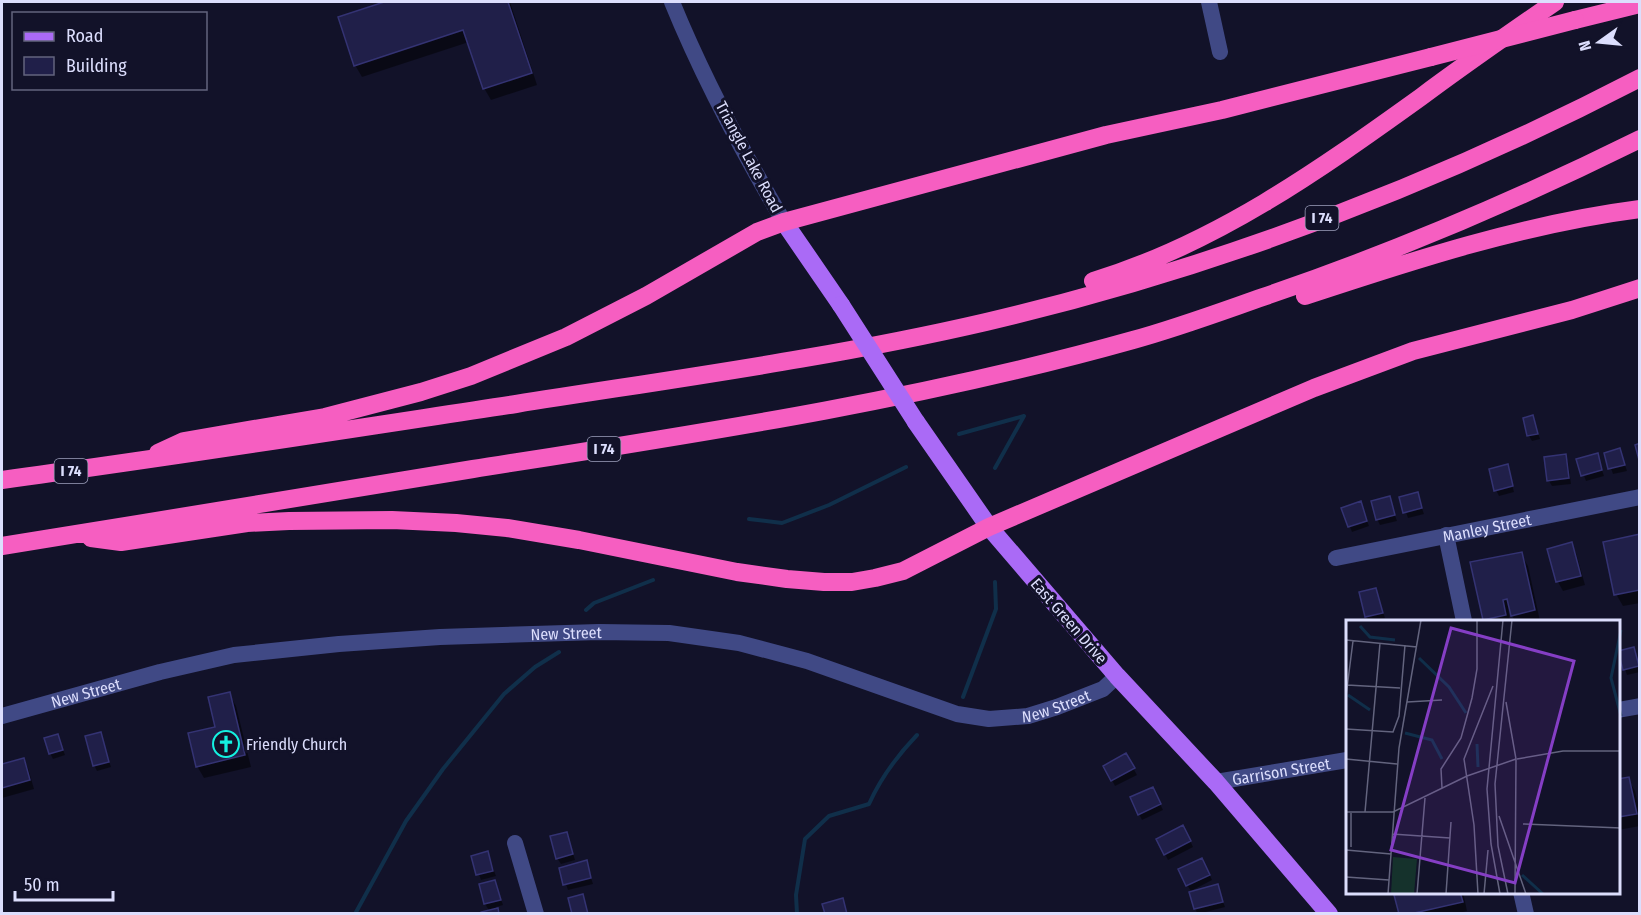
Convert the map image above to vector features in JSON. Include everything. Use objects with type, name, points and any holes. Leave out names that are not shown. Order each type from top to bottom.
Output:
[{"type":"highway","points":[[990,321],[1038,298],[1122,272],[1175,251],[1243,217],[1321,167],[1555,2]]},
{"type":"highway","points":[[140,461],[184,441],[325,417],[421,392],[471,376],[566,337],[646,296],[757,232],[784,222],[1106,135],[1222,110],[1640,4]]},
{"type":"highway","name":"I 74","points":[[2,480],[140,461],[764,365],[893,342],[990,321],[1184,266],[1342,211],[1499,146],[1640,78]]},
{"type":"highway","name":"I 74","points":[[2,546],[722,430],[849,407],[989,377],[1138,339],[1319,278],[1413,241],[1555,180],[1640,139]]},
{"type":"highway","points":[[1138,339],[1180,336],[1465,245],[1551,225],[1640,210]]},
{"type":"highway","points":[[65,536],[121,542],[247,523],[392,520],[456,522],[579,540],[757,575],[843,582],[875,578],[903,571],[989,527],[1325,384],[1413,351],[1572,310],[1640,288]]},
{"type":"main road","name":"Triangle Lake Road","points":[[784,222],[841,304]]},
{"type":"main road","name":"East Green Drive","points":[[841,304],[916,422],[989,527],[1117,676],[1216,783],[1329,914]]},
{"type":"street","name":"Triangle Lake Road","points":[[672,2],[745,156],[784,222]]},
{"type":"street","points":[[1209,2],[1220,52]]},
{"type":"street","name":"Manley Street","points":[[1336,558],[1640,498]]},
{"type":"street","points":[[1446,535],[1464,620]]},
{"type":"street","name":"New Street","points":[[2,716],[159,672],[234,655],[339,644],[440,637],[599,632],[669,633],[739,643],[807,662],[957,714],[989,720],[1028,716],[1057,707],[1103,689],[1117,676]]},
{"type":"street","points":[[1620,710],[1640,706]]},
{"type":"street","name":"Garrison Street","points":[[1216,783],[1346,760]]},
{"type":"street","points":[[515,843],[537,914]]},
{"type":"street","points":[[1521,894],[1526,914]]},
{"type":"building","points":[[384,2],[508,2],[532,73],[483,89],[463,30],[354,66],[338,17]]},
{"type":"building","points":[[1533,415],[1538,434],[1527,436],[1523,418]]},
{"type":"building","points":[[1640,443],[1640,460],[1639,460],[1635,445]]},
{"type":"building","points":[[1620,448],[1625,465],[1608,469],[1604,453]]},
{"type":"building","points":[[1598,453],[1602,470],[1581,476],[1576,459]]},
{"type":"building","points":[[1566,454],[1569,478],[1547,481],[1544,457]]},
{"type":"building","points":[[1508,464],[1513,486],[1494,491],[1489,469]]},
{"type":"building","points":[[1418,492],[1422,508],[1403,513],[1399,497]]},
{"type":"building","points":[[1390,496],[1395,515],[1376,520],[1371,501]]},
{"type":"building","points":[[1361,501],[1367,521],[1348,527],[1341,508]]},
{"type":"building","points":[[1640,534],[1640,590],[1614,595],[1603,542]]},
{"type":"building","points":[[1572,542],[1581,576],[1556,582],[1547,549]]},
{"type":"building","points":[[1522,552],[1535,610],[1511,616],[1507,599],[1503,600],[1506,615],[1483,620],[1470,562]]},
{"type":"building","points":[[1376,588],[1383,613],[1365,617],[1359,592]]},
{"type":"building","points":[[1634,647],[1639,666],[1623,670],[1620,650]]},
{"type":"building","points":[[230,692],[245,755],[196,767],[188,733],[215,727],[208,697]]},
{"type":"building","points":[[101,732],[109,762],[93,766],[85,736]]},
{"type":"building","points":[[58,734],[63,750],[49,754],[44,738]]},
{"type":"building","points":[[1126,753],[1135,768],[1111,781],[1103,766]]},
{"type":"building","points":[[24,758],[30,780],[2,788],[2,764]]},
{"type":"building","points":[[1629,777],[1637,814],[1620,817],[1620,779]]},
{"type":"building","points":[[1153,787],[1161,804],[1138,815],[1130,797]]},
{"type":"building","points":[[1183,825],[1191,841],[1164,855],[1156,839]]},
{"type":"building","points":[[567,832],[573,854],[556,859],[550,836]]},
{"type":"building","points":[[488,851],[493,871],[476,875],[471,856]]},
{"type":"building","points":[[1202,858],[1210,875],[1186,886],[1178,869]]},
{"type":"building","points":[[587,860],[591,878],[563,885],[559,868]]},
{"type":"building","points":[[495,880],[501,900],[484,904],[479,884]]},
{"type":"building","points":[[1218,884],[1223,902],[1194,909],[1189,892]]},
{"type":"building","points":[[583,894],[588,914],[572,914],[568,898]]},
{"type":"building","points":[[1461,894],[1463,902],[1410,914],[1399,914],[1394,895]]},
{"type":"building","points":[[843,898],[847,914],[825,914],[822,904]]},
{"type":"building","points":[[498,908],[499,914],[481,914],[481,912]]},
{"type":"waterway","points":[[959,434],[1024,416]]},
{"type":"waterway","points":[[995,468],[1024,416]]},
{"type":"waterway","points":[[749,519],[782,523],[829,505],[906,467]]},
{"type":"waterway","points":[[586,610],[594,603],[653,580]]},
{"type":"waterway","points":[[963,697],[996,609],[995,582]]},
{"type":"waterway","points":[[355,914],[406,821],[443,769],[504,694],[535,667],[559,652]]},
{"type":"waterway","points":[[797,914],[796,895],[805,839],[829,816],[869,804],[890,768],[917,735]]},
{"type":"place","name":"Friendly Church","points":[[226,744]]}]
